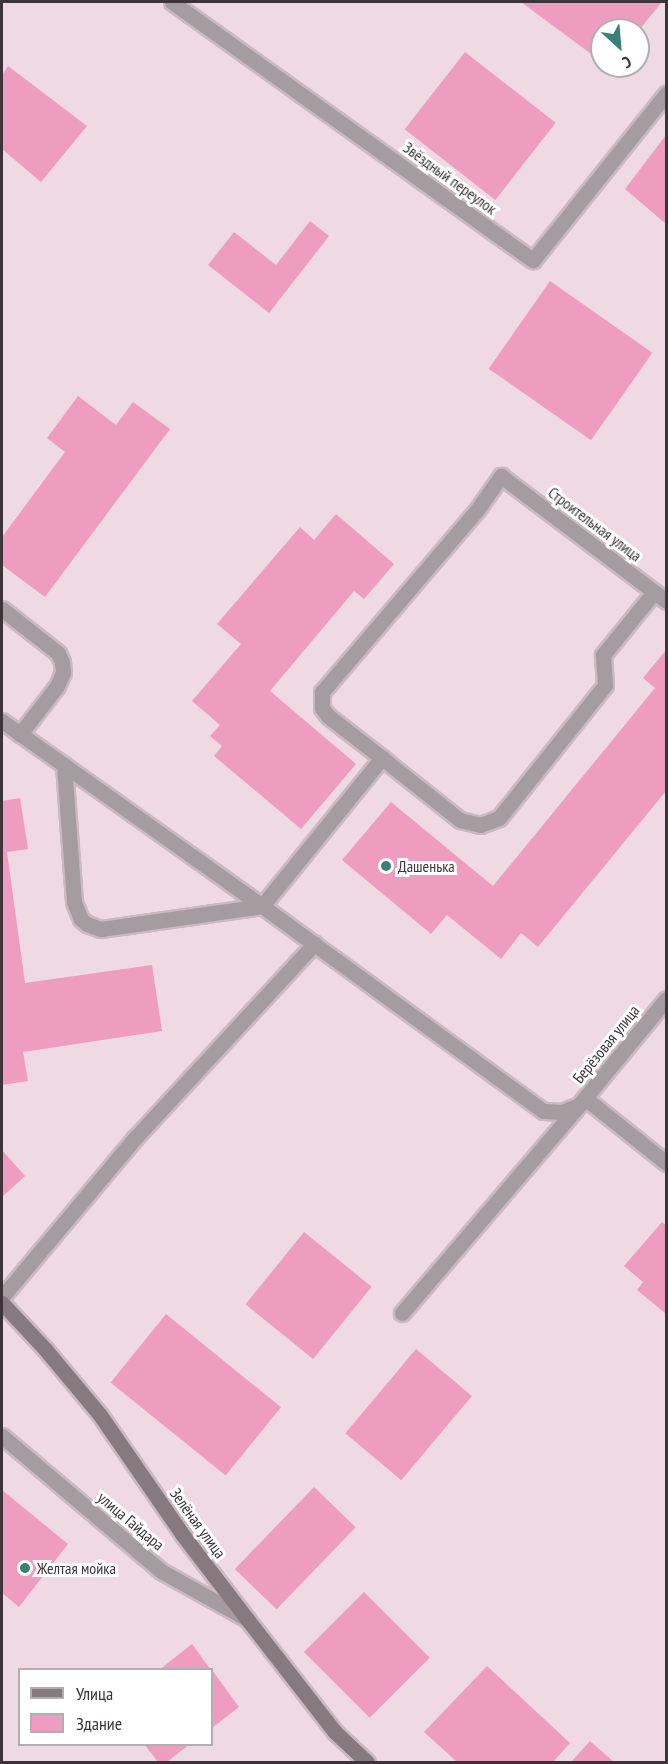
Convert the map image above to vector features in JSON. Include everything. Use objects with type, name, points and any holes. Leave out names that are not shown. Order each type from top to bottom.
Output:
[{"type":"main road","name":"Зелёная улица","points":[[2,1303],[45,1349],[100,1415],[182,1534],[335,1732],[361,1761]]},
{"type":"street","name":"Звёздный переулок","points":[[172,2],[533,260],[666,94]]},
{"type":"street","name":"Строительная улица","points":[[382,758],[327,716],[322,708],[322,692],[477,510],[501,476],[660,597]]},
{"type":"street","points":[[64,765],[74,902],[81,919],[87,924],[101,929],[262,906],[382,758],[460,820],[480,825],[490,824],[498,818],[603,688],[606,680],[603,655],[660,597]]},
{"type":"street","points":[[2,609],[58,653],[62,662],[63,672],[57,686],[20,734]]},
{"type":"street","points":[[2,721],[262,906],[561,1125]]},
{"type":"street","points":[[2,1297],[136,1137],[314,944]]},
{"type":"street","name":"Берёзовая улица","points":[[537,1108],[548,1112],[562,1112],[579,1105],[666,999]]},
{"type":"street","points":[[402,1313],[585,1098],[666,1163]]},
{"type":"street","name":"улица Гайдара","points":[[2,1436],[161,1571],[247,1619]]},
{"type":"building","points":[[521,2],[662,2],[649,18],[590,18],[590,53]]},
{"type":"building","points":[[465,52],[556,123],[495,200],[405,129]]},
{"type":"building","points":[[8,66],[87,126],[41,182],[2,149],[2,75]]},
{"type":"building","points":[[666,135],[666,224],[625,189]]},
{"type":"building","points":[[310,221],[329,236],[269,313],[208,265],[234,232],[276,265]]},
{"type":"building","points":[[550,281],[652,353],[591,440],[489,369]]},
{"type":"building","points":[[78,396],[116,425],[133,402],[170,429],[45,597],[2,565],[2,537],[65,452],[47,438]]},
{"type":"building","points":[[336,514],[394,564],[364,599],[354,591],[270,691],[356,764],[301,829],[214,756],[222,746],[210,736],[220,725],[192,701],[241,644],[217,624],[300,527],[314,540]]},
{"type":"building","points":[[666,650],[666,791],[538,947],[521,933],[501,959],[447,915],[431,934],[342,860],[391,802],[493,886],[655,688],[643,678]]},
{"type":"building","points":[[20,798],[28,849],[7,852],[25,983],[152,965],[162,1031],[23,1052],[28,1081],[2,1085],[2,801]]},
{"type":"building","points":[[2,1150],[25,1176],[2,1197]]},
{"type":"building","points":[[662,1222],[666,1225],[666,1314],[637,1290],[643,1282],[624,1266]]},
{"type":"building","points":[[304,1232],[372,1287],[313,1359],[245,1304]]},
{"type":"building","points":[[166,1314],[281,1407],[226,1476],[111,1382]]},
{"type":"building","points":[[416,1349],[472,1396],[401,1480],[345,1433]]},
{"type":"building","points":[[314,1487],[356,1527],[277,1609],[235,1569]]},
{"type":"building","name":"Желтая мойка","points":[[2,1490],[68,1544],[19,1607],[2,1593]]},
{"type":"building","points":[[364,1592],[430,1658],[370,1718],[304,1652]]},
{"type":"building","points":[[192,1644],[210,1668],[162,1668]]},
{"type":"building","points":[[487,1666],[570,1743],[553,1762],[457,1762],[424,1732]]},
{"type":"building","points":[[213,1671],[239,1707],[213,1727]]},
{"type":"building","points":[[590,1741],[614,1762],[571,1762]]},
{"type":"building","points":[[146,1746],[187,1746],[167,1762],[158,1762]]},
{"type":"place","name":"Дашенька","points":[[386,866]]},
{"type":"place","name":"Желтая мойка","points":[[25,1568]]}]
